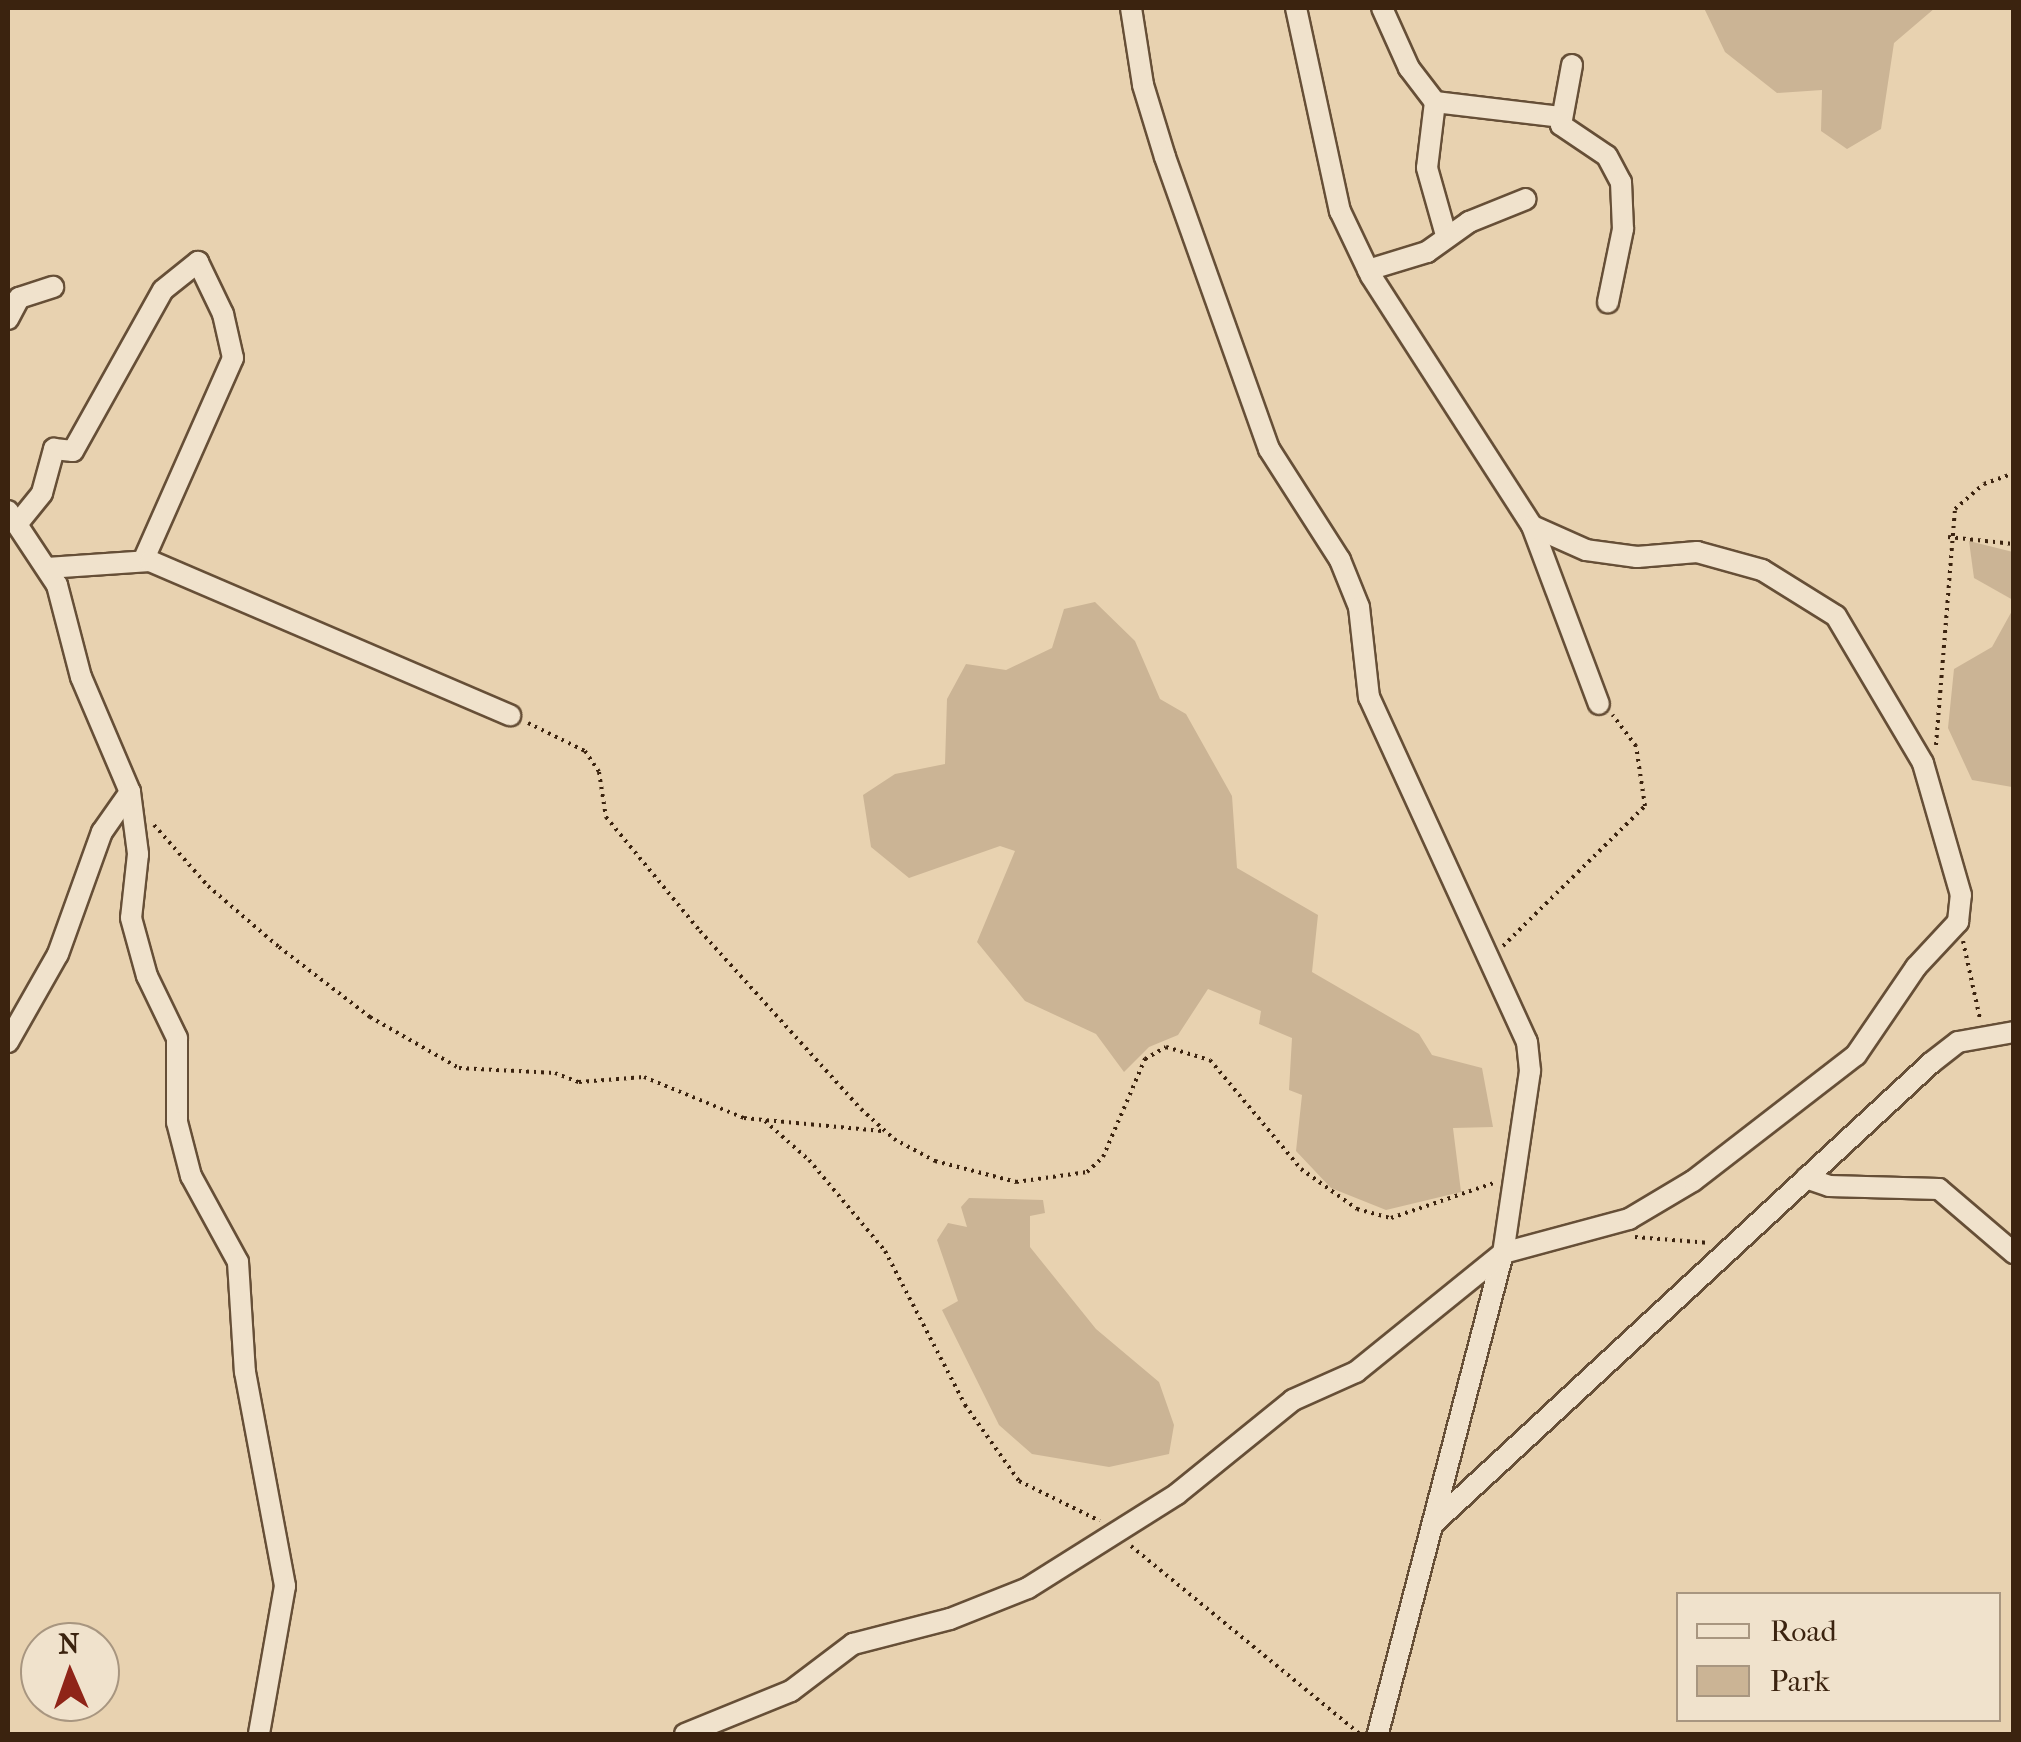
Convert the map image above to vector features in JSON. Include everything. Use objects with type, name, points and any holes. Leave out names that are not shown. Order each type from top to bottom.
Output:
[{"type":"street","points":[[1131,8],[1142,85],[1269,449],[1340,560],[1358,608],[1369,698],[1527,1042],[1530,1071],[1502,1253],[1378,1734]]},
{"type":"street","points":[[1296,8],[1326,164],[1368,270],[1532,526],[1599,704]]},
{"type":"street","points":[[1382,8],[1409,68],[1435,102],[1427,168],[1446,236]]},
{"type":"street","points":[[1560,118],[1572,65]]},
{"type":"street","points":[[1435,102],[1560,118],[1578,139],[1607,156],[1621,182],[1623,229],[1608,302]]},
{"type":"street","points":[[1368,270],[1427,252],[1446,236],[1526,199]]},
{"type":"street","points":[[142,561],[234,358],[222,314],[198,262],[162,290],[73,451],[54,450],[42,492],[13,517],[47,568],[81,677],[130,796],[138,854],[132,918],[147,976],[177,1038],[177,1122],[191,1176],[238,1262],[258,1450],[267,1508],[283,1552],[285,1586],[260,1734]]},
{"type":"street","points":[[8,318],[19,298],[53,286]]},
{"type":"street","points":[[684,1734],[790,1691],[853,1644],[950,1619],[1028,1588],[1116,1534],[1294,1400],[1356,1372],[1405,1337],[1502,1253],[1608,1224],[1693,1182],[1856,1055],[1916,967],[1958,922],[1961,895],[1923,763],[1836,616],[1762,570],[1698,552],[1637,557],[1586,550],[1532,526]]},
{"type":"street","points":[[47,568],[142,561],[510,715]]},
{"type":"street","points":[[8,1042],[58,954],[102,832],[130,796]]},
{"type":"street","points":[[1434,1524],[1958,1042],[2014,1032]]},
{"type":"street","points":[[1806,1178],[1829,1186],[1939,1189],[2014,1253]]},
{"type":"path","points":[[1936,750],[1948,537],[1954,509],[1984,484],[2014,473]]},
{"type":"path","points":[[1948,537],[2014,544]]},
{"type":"path","points":[[1490,961],[1540,904],[1645,806],[1636,746],[1623,723],[1599,704]]},
{"type":"path","points":[[510,715],[585,752],[599,772],[606,817],[700,931],[884,1131],[935,1161],[1016,1182],[1060,1180],[1087,1172],[1103,1157],[1146,1059],[1166,1046],[1210,1060],[1301,1169],[1357,1209],[1391,1218],[1430,1210],[1514,1172]]},
{"type":"path","points":[[130,796],[208,886],[279,947],[370,1017],[459,1068],[555,1073],[579,1082],[644,1078],[765,1121],[884,1131]]},
{"type":"path","points":[[1958,922],[1980,1007],[1980,1022],[1958,1042]]},
{"type":"path","points":[[765,1121],[809,1160],[885,1251],[965,1405],[1019,1481],[1116,1534],[1360,1734]]},
{"type":"path","points":[[1608,1224],[1638,1238],[1694,1245],[1740,1240]]},
{"type":"green space","points":[[1704,8],[1935,8],[1894,43],[1881,129],[1847,149],[1821,131],[1822,90],[1777,93],[1725,52]]},
{"type":"green space","points":[[1969,541],[2013,552],[2013,600],[1974,578]]},
{"type":"green space","points":[[1095,602],[1135,641],[1160,699],[1186,714],[1232,796],[1237,868],[1318,915],[1312,972],[1419,1034],[1432,1055],[1482,1068],[1493,1127],[1453,1128],[1461,1192],[1386,1210],[1331,1188],[1296,1151],[1302,1095],[1289,1090],[1292,1038],[1259,1024],[1261,1011],[1208,989],[1178,1035],[1149,1047],[1124,1072],[1096,1034],[1025,1001],[977,942],[1015,851],[1000,846],[909,878],[871,847],[863,795],[895,774],[945,764],[947,699],[966,664],[1006,670],[1052,648],[1064,609]]},
{"type":"green space","points":[[2013,609],[2012,787],[1972,780],[1948,728],[1954,669],[1992,647]]},
{"type":"green space","points":[[969,1198],[1043,1200],[1045,1213],[1030,1216],[1030,1247],[1096,1329],[1159,1382],[1174,1425],[1169,1454],[1109,1467],[1032,1454],[999,1425],[942,1310],[958,1301],[937,1240],[948,1223],[967,1227],[961,1207]]}]
